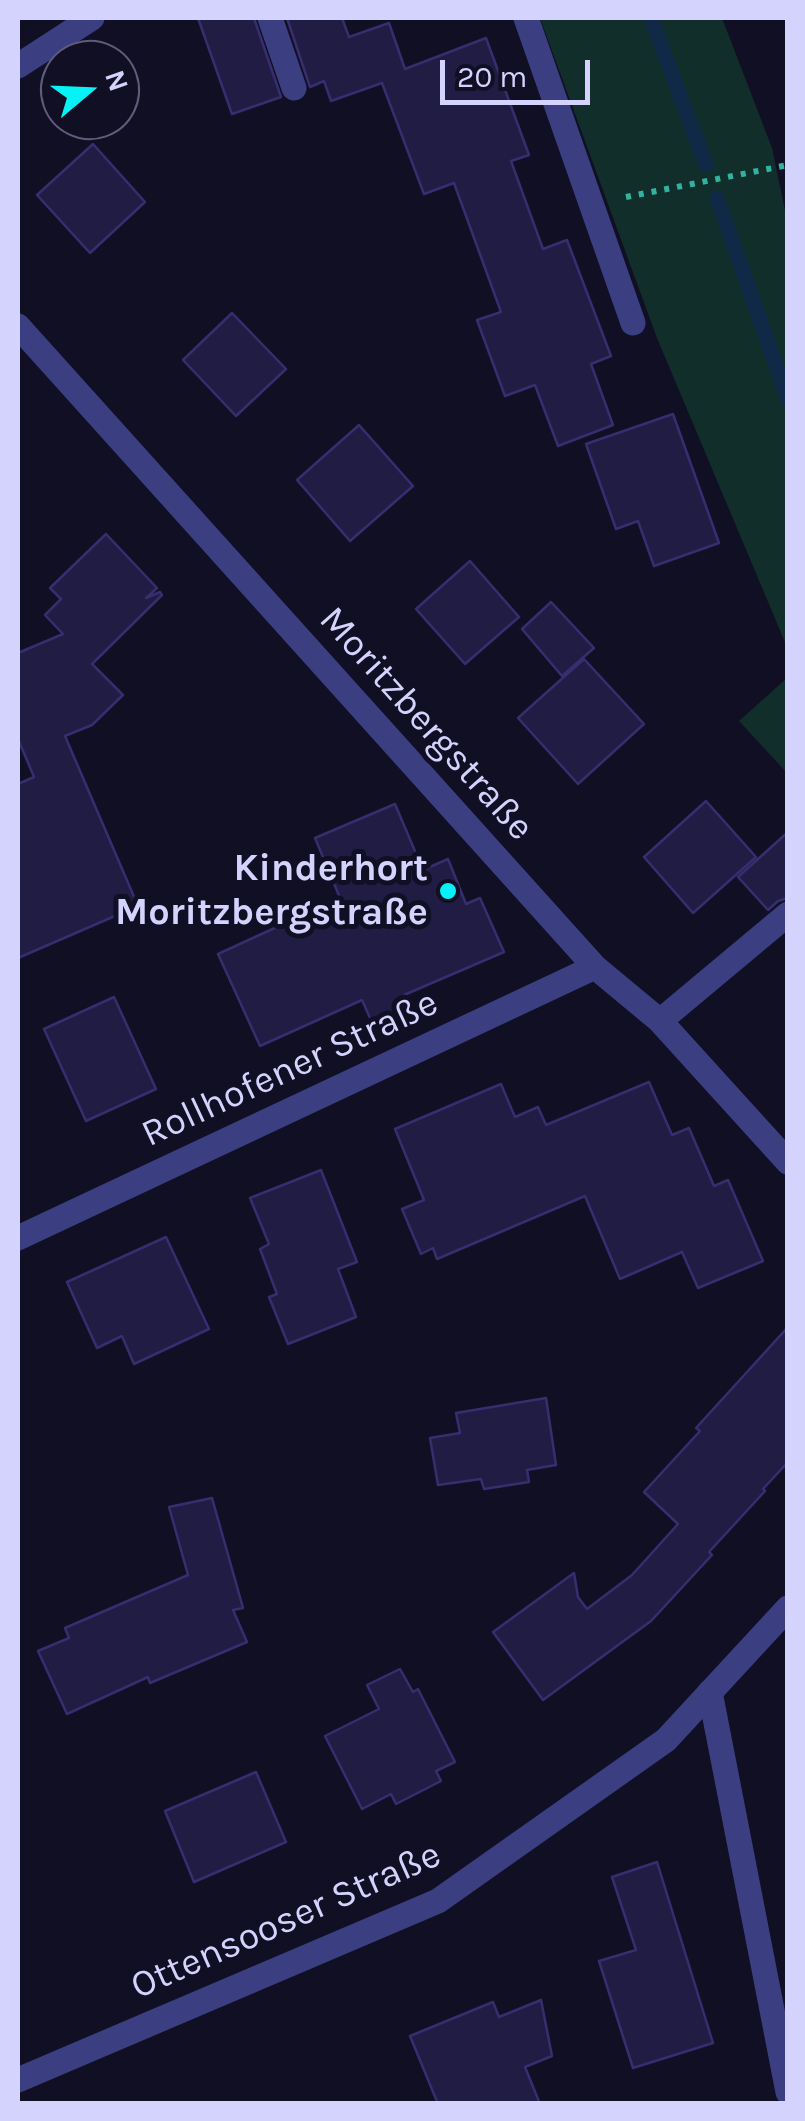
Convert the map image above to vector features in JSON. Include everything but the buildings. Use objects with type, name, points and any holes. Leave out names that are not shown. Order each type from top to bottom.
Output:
[{"type":"street","points":[[18,66],[92,18]]},
{"type":"street","points":[[270,18],[294,88]]},
{"type":"street","points":[[526,18],[633,322]]},
{"type":"street","name":"Moritzbergstraße","points":[[18,326],[595,967],[660,1021],[788,1162]]},
{"type":"street","points":[[660,1021],[788,914]]},
{"type":"street","name":"Rollhofener Straße","points":[[18,1238],[595,967]]},
{"type":"street","name":"Ottensooser Straße","points":[[18,2080],[438,1901],[666,1740],[788,1608]]},
{"type":"street","points":[[710,1692],[788,2092]]},
{"type":"path","points":[[590,203],[788,165]]},
{"type":"green space","points":[[540,18],[722,18],[772,148],[787,220],[787,647],[657,338]]},
{"type":"green space","points":[[787,678],[787,773],[739,721]]},
{"type":"waterway","points":[[651,18],[706,165]]},
{"type":"waterway","points":[[717,198],[788,400]]},
{"type":"place","name":"Kinderhort Moritzbergstraße","points":[[448,891]]}]
